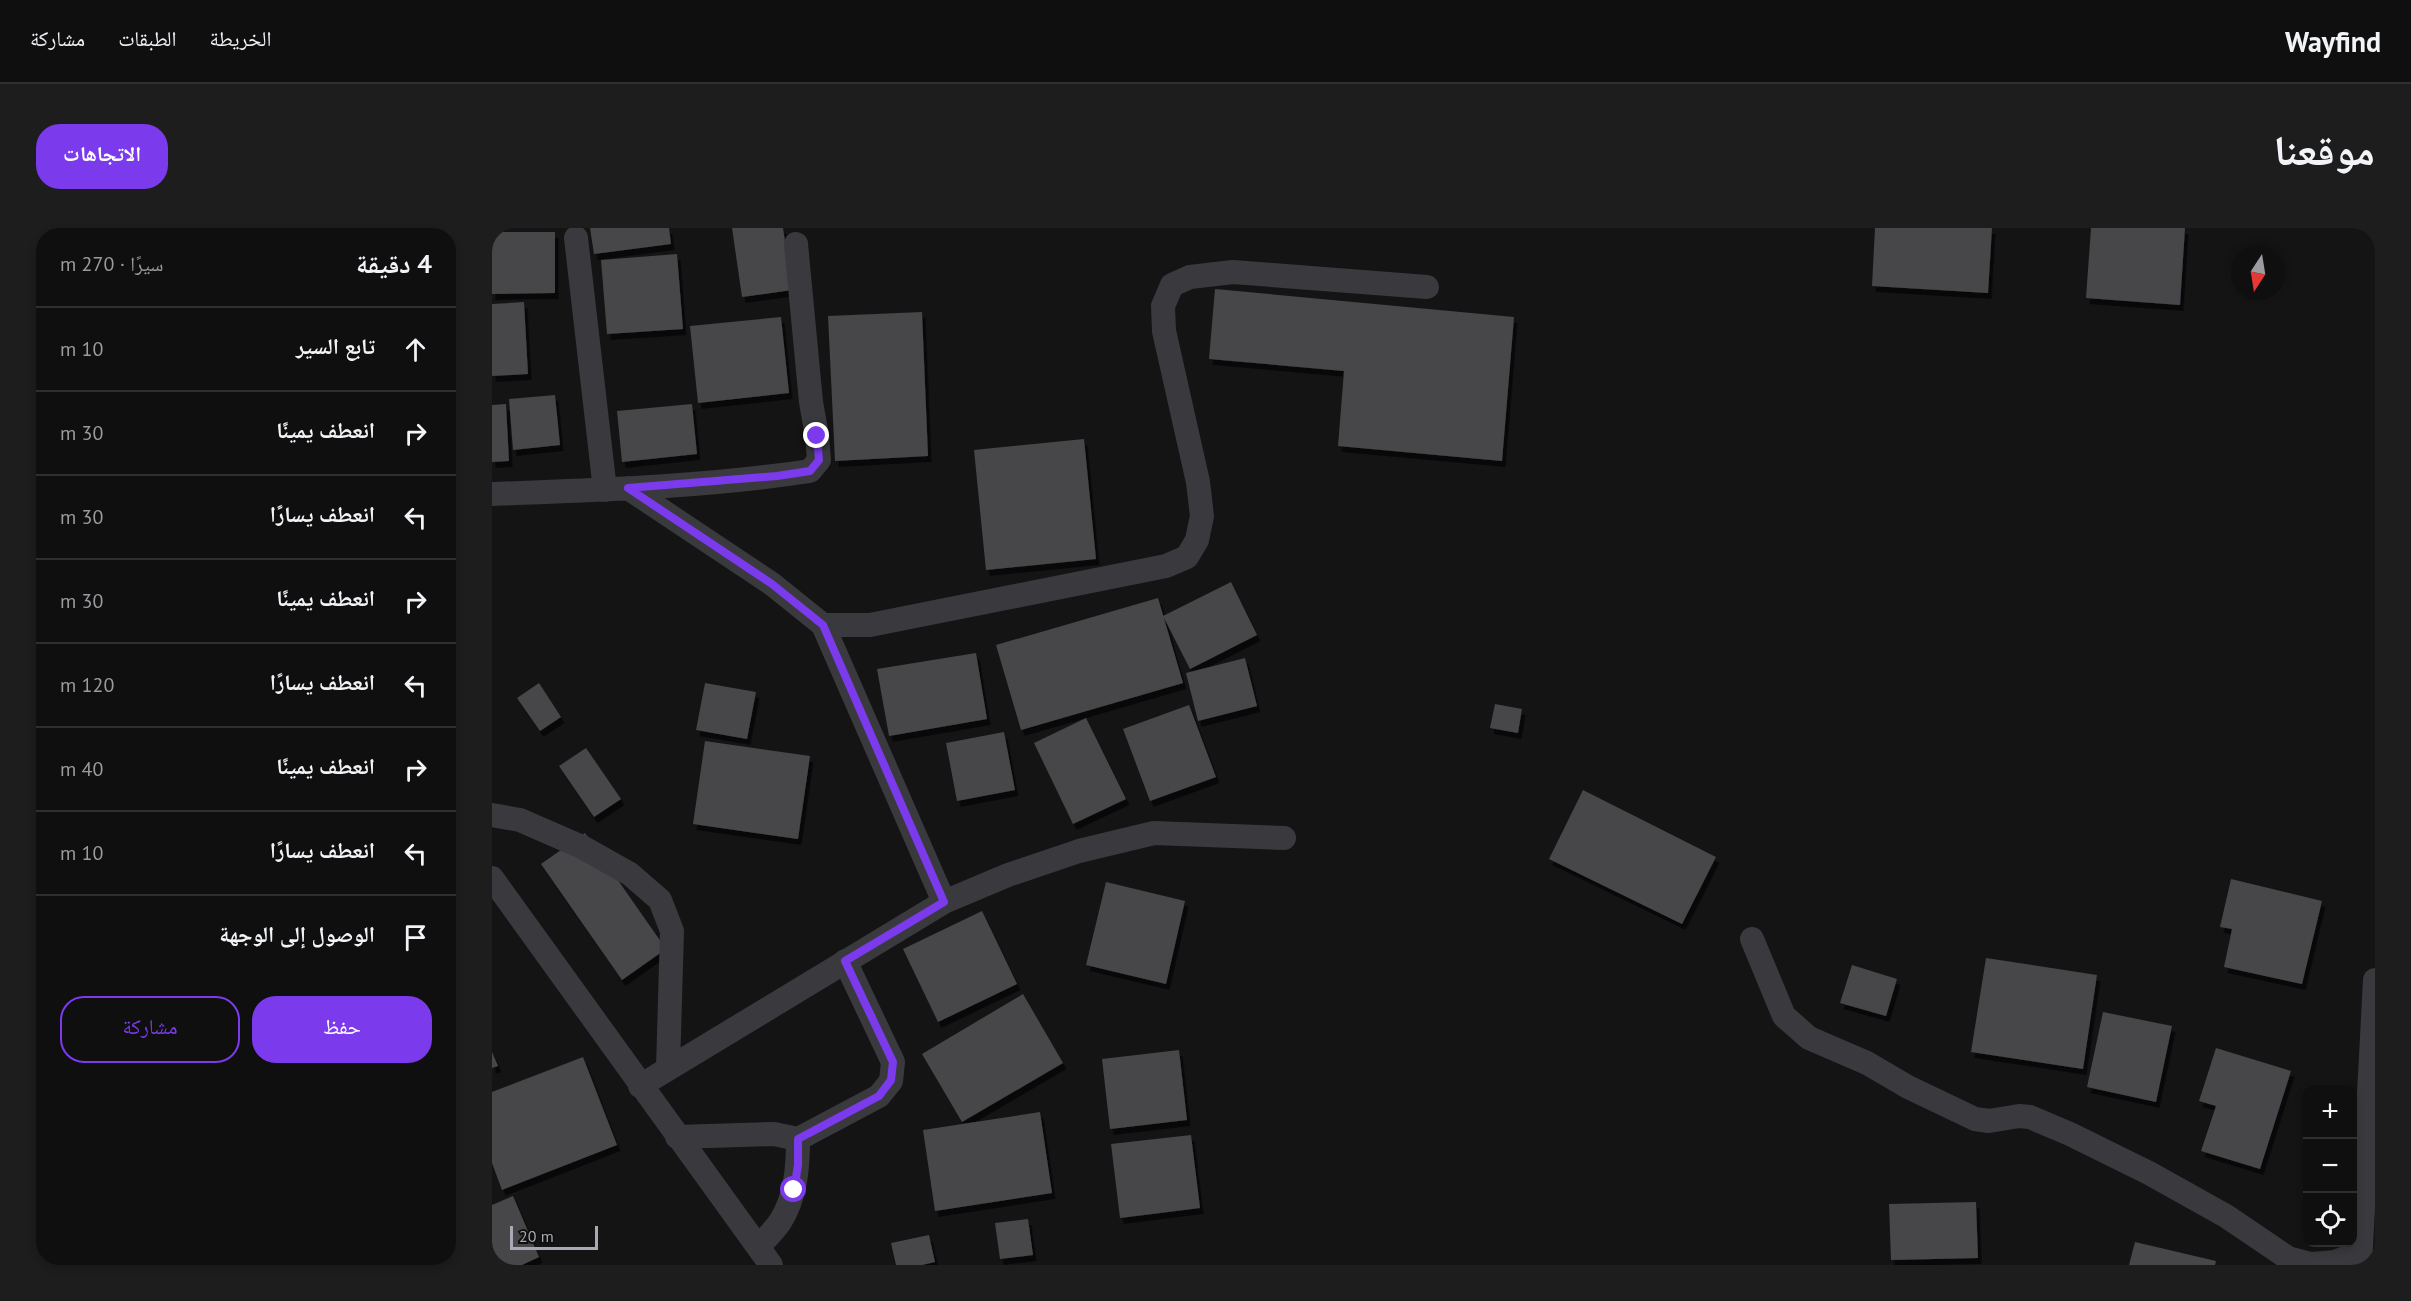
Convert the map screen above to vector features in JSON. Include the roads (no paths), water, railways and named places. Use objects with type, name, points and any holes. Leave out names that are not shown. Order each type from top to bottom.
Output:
[{"type":"street","points":[[576,238],[616,489],[772,584],[823,625],[944,902]]},
{"type":"street","points":[[492,494],[616,489],[777,476],[810,471],[819,460],[811,402],[796,244]]},
{"type":"street","points":[[823,625],[870,625],[1166,566],[1187,557],[1197,540],[1202,516],[1198,482],[1164,331],[1162,306],[1172,285],[1190,277],[1233,272],[1427,286]]},
{"type":"street","points":[[492,815],[520,820],[582,847],[630,874],[660,900],[672,931],[668,1068]]},
{"type":"street","points":[[640,1086],[944,902],[1008,875],[1079,851],[1154,832],[1284,838]]},
{"type":"street","points":[[492,878],[764,1256],[794,1190],[798,1165],[798,1139]]},
{"type":"street","points":[[1752,939],[1784,1016],[1809,1038],[1860,1060],[1908,1088],[1975,1119],[1989,1121],[2019,1116],[2030,1117],[2070,1134],[2234,1221],[2288,1258],[2311,1264],[2361,1259],[2375,980]]},
{"type":"street","points":[[677,1137],[774,1134],[798,1139],[879,1096],[891,1080],[893,1062],[845,961]]}]
